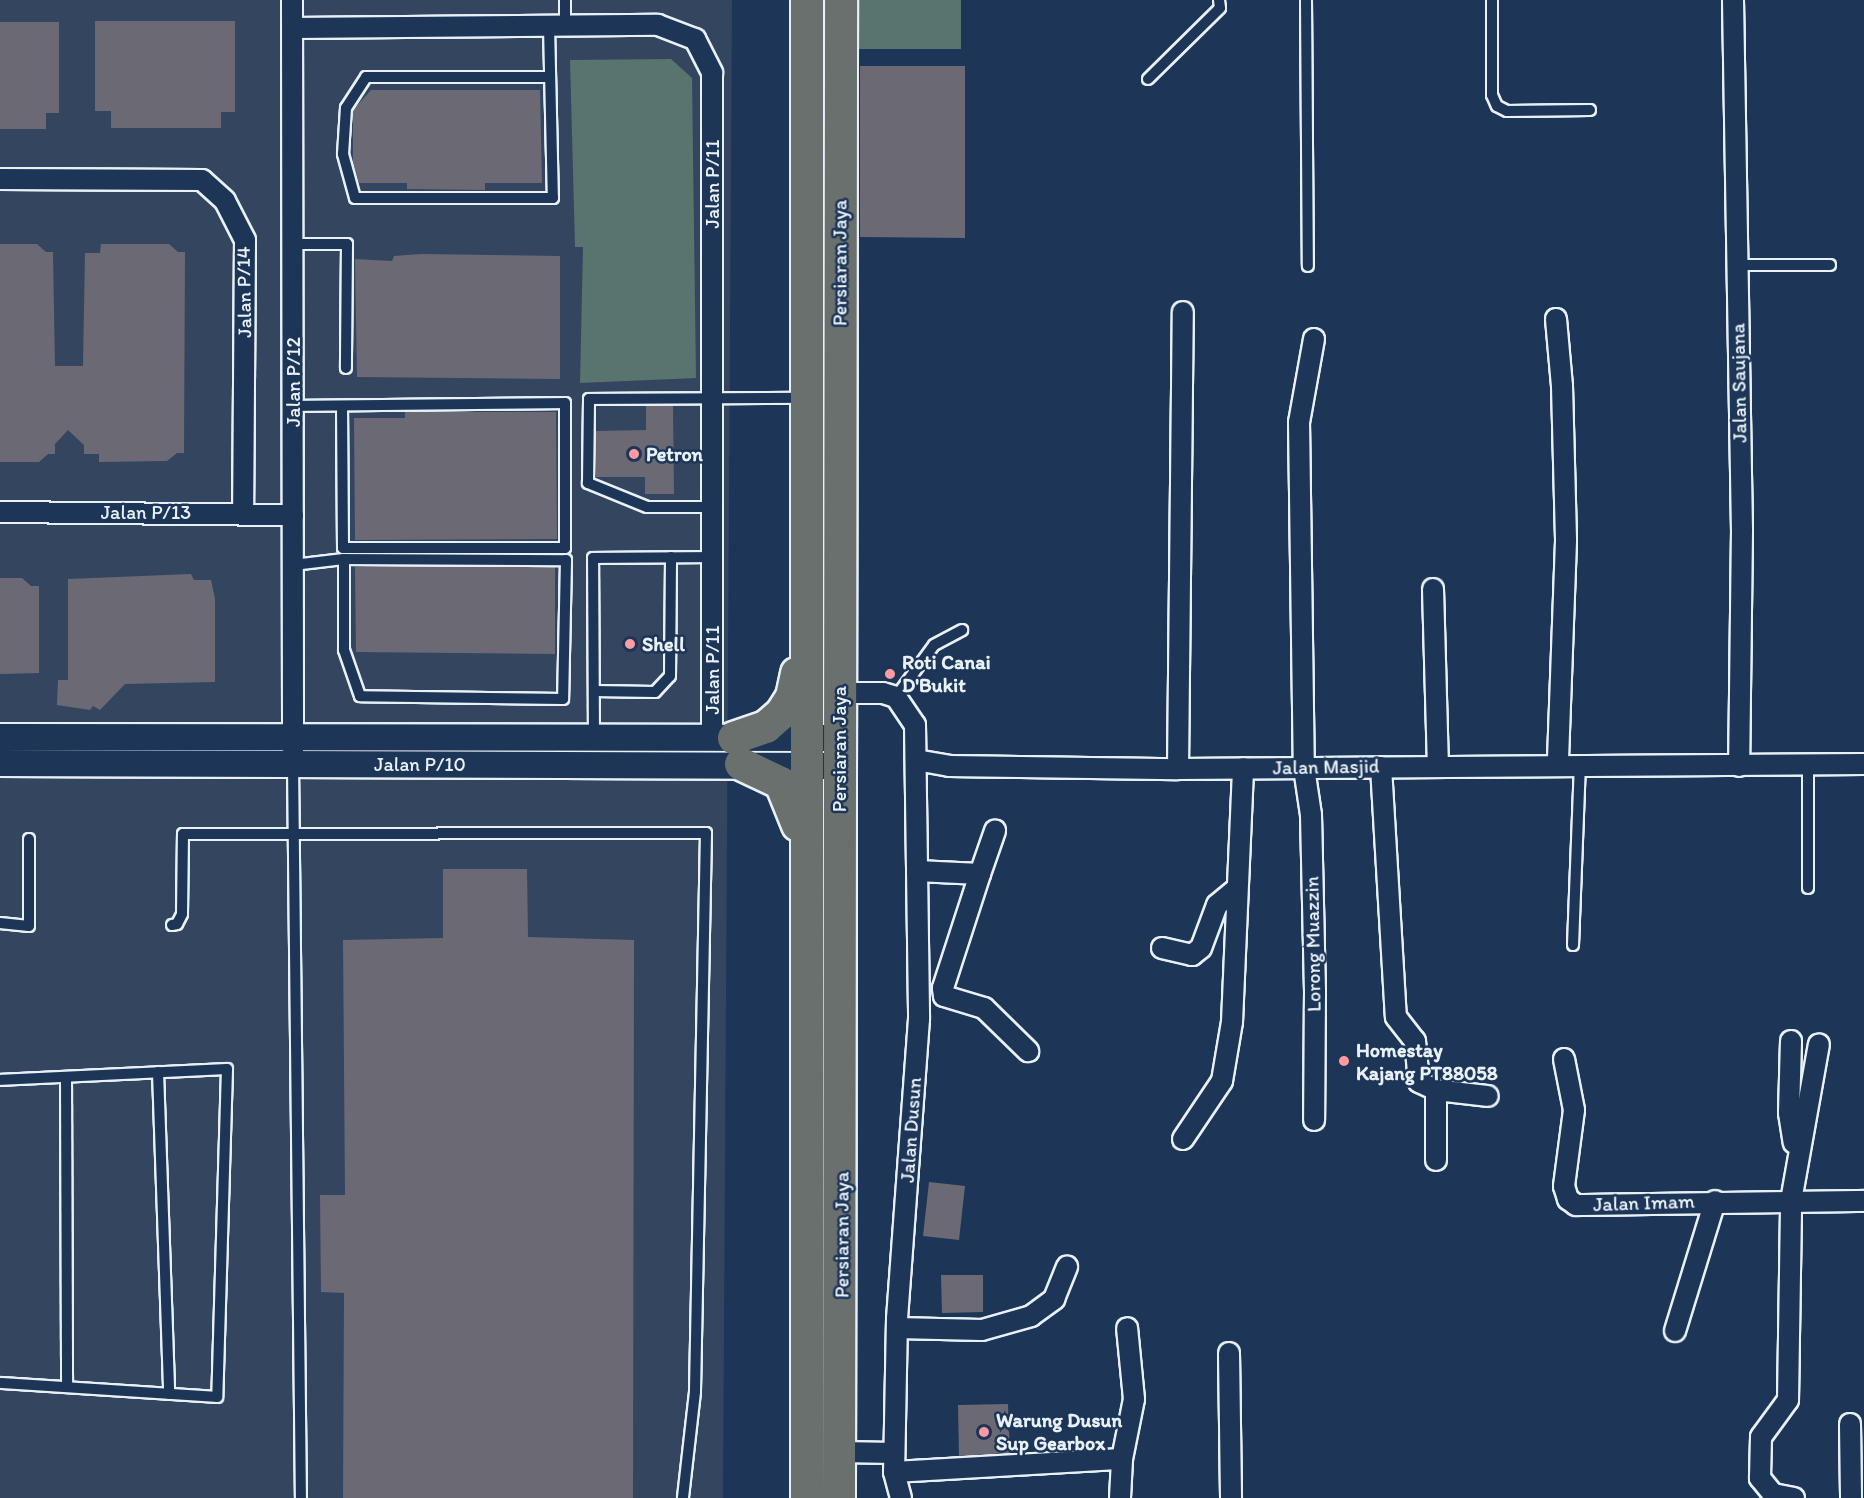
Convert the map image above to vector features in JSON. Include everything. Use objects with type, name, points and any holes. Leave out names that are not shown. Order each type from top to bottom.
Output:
[{"type":"main road","name":"Persiaran Jaya","points":[[807,0],[804,752],[807,1498]]},
{"type":"main road","name":"Persiaran Jaya","points":[[839,1498],[841,1452],[839,693],[841,0]]},
{"type":"main road","points":[[805,643],[792,697],[782,713],[766,727],[729,747],[781,783],[805,846]]},
{"type":"street","name":"Jalan P/12","points":[[292,0],[293,764]]},
{"type":"street","name":"Jalan Saujana","points":[[1733,0],[1742,530],[1739,765]]},
{"type":"street","name":"Jalan P/11","points":[[293,28],[658,25],[695,39],[712,73],[712,557],[729,747]]},
{"type":"street","name":"Jalan P/14","points":[[0,179],[202,180],[225,201],[245,240],[243,513]]},
{"type":"street","points":[[1178,769],[1183,312]]},
{"type":"street","points":[[1556,319],[1562,386],[1566,541],[1558,764]]},
{"type":"street","name":"Lorong Muazzin","points":[[1314,339],[1299,422],[1304,768],[1311,815],[1314,1120]]},
{"type":"street","name":"Jalan P/13","points":[[0,512],[293,515]]},
{"type":"street","points":[[1433,589],[1438,765]]},
{"type":"street","points":[[839,693],[883,693],[896,698],[915,724],[916,760]]},
{"type":"street","name":"Jalan P/10","points":[[0,737],[594,739],[804,752],[839,752]]},
{"type":"street","name":"Jalan P/10","points":[[0,763],[293,764],[729,747]]},
{"type":"street","name":"Jalan Masjid","points":[[916,760],[949,766],[1178,769],[1558,764],[1864,764]]},
{"type":"street","name":"Jalan Dusun","points":[[901,1498],[894,1463],[897,1328],[919,1019],[916,760]]},
{"type":"street","points":[[1381,767],[1396,1017],[1415,1041],[1419,1082],[1436,1090],[1488,1096]]},
{"type":"street","points":[[1183,1139],[1222,1081],[1232,1022],[1236,888],[1243,768]]},
{"type":"street","points":[[994,831],[943,988],[944,996],[984,1008],[1028,1051]]},
{"type":"street","points":[[917,871],[980,874]]},
{"type":"street","points":[[1162,948],[1192,956],[1201,948],[1217,905],[1236,888]]},
{"type":"street","points":[[1791,1041],[1789,1113],[1796,1158]]},
{"type":"street","points":[[1794,1498],[1773,1494],[1760,1478],[1761,1437],[1788,1400],[1791,1202],[1796,1158],[1819,1044]]},
{"type":"street","name":"Jalan Imam","points":[[1564,1059],[1574,1110],[1565,1172],[1568,1199],[1576,1205],[1715,1201],[1864,1202]]},
{"type":"street","points":[[1436,1090],[1436,1160]]},
{"type":"street","points":[[1674,1331],[1715,1201]]},
{"type":"street","points":[[897,1328],[982,1330],[1031,1316],[1054,1299],[1066,1267]]},
{"type":"street","points":[[1120,1498],[1122,1459],[1134,1399],[1127,1328]]},
{"type":"street","points":[[1229,1353],[1231,1498]]},
{"type":"street","points":[[1850,1424],[1851,1498]]},
{"type":"street","points":[[841,1452],[894,1463],[1122,1459]]},
{"type":"lane","points":[[550,76],[366,76],[346,108],[343,154],[355,198],[553,198],[550,76],[557,26],[565,0]]},
{"type":"lane","points":[[1148,79],[1220,8],[1220,0]]},
{"type":"lane","points":[[1306,0],[1308,266]]},
{"type":"lane","points":[[1492,0],[1492,95],[1497,106],[1507,111],[1590,110]]},
{"type":"lane","points":[[293,244],[347,244],[346,368]]},
{"type":"lane","points":[[1737,265],[1830,265]]},
{"type":"lane","points":[[712,507],[647,507],[588,483],[589,399],[806,398]]},
{"type":"lane","points":[[293,406],[566,404],[565,548],[343,548],[342,406]]},
{"type":"lane","points":[[594,691],[655,692],[670,676],[671,557]]},
{"type":"lane","points":[[594,739],[593,558],[712,557]]},
{"type":"lane","points":[[293,565],[344,559],[566,560],[563,699],[360,696],[344,650],[344,559]]},
{"type":"lane","points":[[896,698],[934,645],[962,630]]},
{"type":"lane","points":[[293,764],[301,1498]]},
{"type":"lane","points":[[1573,945],[1580,765]]},
{"type":"lane","points":[[1808,765],[1808,888]]},
{"type":"lane","points":[[172,926],[177,924],[182,914],[183,834],[706,833],[695,1392],[683,1498]]},
{"type":"lane","points":[[0,923],[29,926],[28,839]]},
{"type":"lane","points":[[0,1080],[227,1069],[218,1397],[0,1383]]},
{"type":"lane","points":[[158,1072],[169,1394]]},
{"type":"lane","points":[[66,1077],[67,1387]]},
{"type":"shaded area","points":[[0,0],[732,0],[723,1498],[0,1498]]},
{"type":"green space","points":[[859,0],[961,0],[961,49],[859,49]]},
{"type":"green space","points":[[671,59],[692,78],[696,378],[580,383],[583,247],[575,247],[570,60]]},
{"type":"building","points":[[95,21],[235,21],[235,112],[221,112],[221,128],[111,128],[111,111],[95,111]]},
{"type":"building","points":[[0,22],[59,22],[59,113],[46,113],[46,129],[0,129]]},
{"type":"building","points":[[860,66],[965,66],[965,238],[860,237]]},
{"type":"building","points":[[371,90],[540,90],[542,183],[485,183],[485,190],[407,189],[407,183],[359,183],[353,163],[353,110]]},
{"type":"building","points":[[0,244],[37,244],[46,252],[53,252],[55,366],[83,366],[85,253],[100,253],[101,244],[169,244],[178,252],[185,252],[184,453],[177,453],[167,461],[99,462],[99,454],[84,454],[84,445],[68,430],[55,444],[55,454],[48,454],[39,462],[0,462]]},
{"type":"building","points":[[421,254],[560,256],[560,379],[357,377],[355,259],[392,261],[394,256]]},
{"type":"building","name":"Petron","points":[[646,406],[673,406],[674,494],[645,494],[645,477],[596,477],[596,431],[646,430]]},
{"type":"building","points":[[405,412],[556,412],[557,539],[355,540],[354,418],[405,418]]},
{"type":"building","points":[[355,567],[555,567],[555,654],[356,652]]},
{"type":"building","points":[[191,574],[194,580],[211,580],[215,599],[215,682],[125,684],[100,710],[93,706],[90,710],[57,705],[58,680],[68,680],[68,579]]},
{"type":"building","points":[[0,578],[22,578],[31,586],[39,586],[39,673],[0,674]]},
{"type":"building","points":[[443,869],[527,869],[528,937],[634,940],[633,1498],[343,1498],[344,1293],[321,1292],[320,1195],[345,1195],[343,940],[443,938]]},
{"type":"building","points":[[929,1182],[965,1186],[959,1240],[923,1236]]},
{"type":"building","points":[[941,1275],[983,1275],[983,1312],[942,1313]]},
{"type":"building","name":"Warung Dusun Sup Gearbox","points":[[1008,1404],[1010,1453],[959,1456],[958,1405]]},
{"type":"place","name":"Petron","points":[[634,454]]},
{"type":"place","name":"Shell","points":[[630,644]]},
{"type":"place","name":"Roti Canai D'Bukit","points":[[890,674]]},
{"type":"place","name":"Homestay Kajang PT88058","points":[[1344,1061]]},
{"type":"place","name":"Warung Dusun Sup Gearbox","points":[[984,1432]]}]
